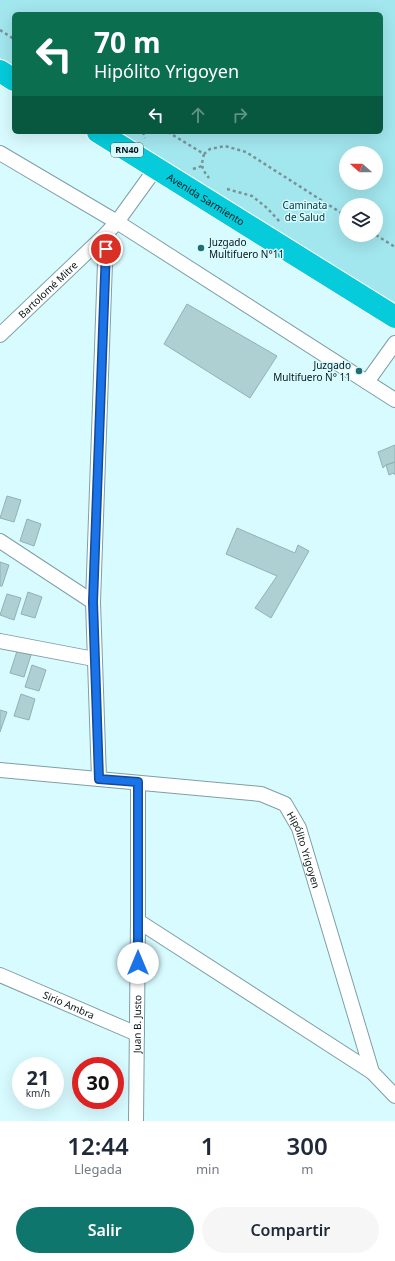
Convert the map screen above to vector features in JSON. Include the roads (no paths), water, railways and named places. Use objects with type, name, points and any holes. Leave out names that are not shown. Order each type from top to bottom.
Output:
[{"type":"highway","points":[[0,71],[12,79]]},
{"type":"highway","name":"Avenida Sarmiento","points":[[101,134],[395,317]]},
{"type":"street","points":[[0,153],[117,222],[395,400]]},
{"type":"street","name":"Bartolomé Mitre","points":[[0,335],[106,234],[117,222],[156,168]]},
{"type":"street","points":[[99,779],[93,602],[106,234]]},
{"type":"street","points":[[367,382],[395,343]]},
{"type":"street","points":[[0,541],[93,602]]},
{"type":"street","points":[[0,640],[94,659]]},
{"type":"street","name":"Hipólito Yrigoyen","points":[[0,770],[261,794],[285,804],[299,828],[372,1072],[395,1096]]},
{"type":"street","name":"Juan B. Justo","points":[[136,1121],[138,782]]},
{"type":"street","points":[[138,921],[372,1072]]},
{"type":"street","name":"Sirio Ambra","points":[[0,975],[137,1034]]},
{"type":"place","name":"Juzgado Multifuero N°11","points":[[201,248]]},
{"type":"place","name":"Juzgado Multifuero N° 11","points":[[359,371]]},
{"type":"park label","name":"Caminata de Salud","points":[[305,210]]}]
